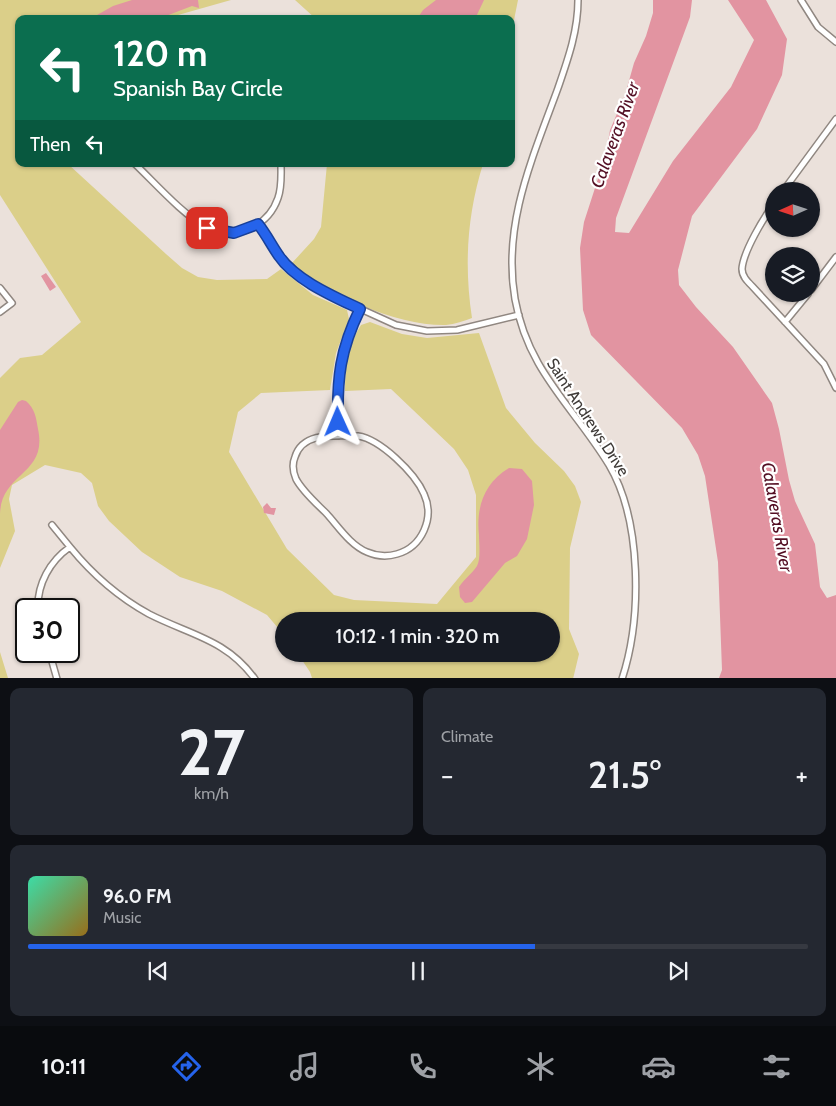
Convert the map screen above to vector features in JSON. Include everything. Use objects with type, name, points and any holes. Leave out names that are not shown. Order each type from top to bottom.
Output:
[{"type":"street","name":"Saint Andrews Drive","points":[[578,0],[577,20],[569,54],[516,210],[512,264],[519,315],[538,365],[608,465],[628,510],[633,542],[634,615],[630,650],[622,678]]},
{"type":"street","points":[[802,0],[813,21],[836,42]]},
{"type":"street","points":[[790,182],[836,120]]},
{"type":"street","points":[[138,167],[207,228],[234,233],[258,224],[276,204],[280,186],[281,167]]},
{"type":"street","points":[[765,218],[756,232],[744,263],[743,272],[752,286],[824,364],[836,387]]},
{"type":"street","points":[[258,224],[278,255],[297,273],[320,289],[396,325],[427,331],[457,330],[519,315]]},
{"type":"street","points":[[820,278],[836,256]]},
{"type":"street","points":[[0,288],[12,303],[0,312]]},
{"type":"street","points":[[785,322],[801,302]]},
{"type":"street","points":[[339,436],[339,369],[345,341],[360,309]]},
{"type":"street","points":[[339,436],[366,437],[381,444],[424,493],[428,508],[427,524],[420,538],[408,550],[391,556],[382,556],[359,548],[298,482],[293,466],[300,446],[318,437],[339,436]]},
{"type":"street","points":[[52,525],[97,577],[114,591],[149,613],[228,650],[255,678]]},
{"type":"street","points":[[39,598],[46,574],[57,558],[70,547]]},
{"type":"street","points":[[53,663],[58,678]]},
{"type":"shaded area","points":[[0,0],[231,0],[178,15],[15,15],[15,167],[71,167],[182,268],[198,277],[217,280],[267,279],[281,269],[313,295],[347,310],[349,319],[336,353],[330,390],[261,393],[238,412],[229,452],[287,549],[334,595],[354,600],[437,604],[476,557],[476,495],[468,470],[454,449],[391,389],[345,391],[348,357],[353,340],[361,325],[370,322],[402,334],[427,338],[479,333],[506,408],[535,443],[564,471],[575,486],[581,502],[570,548],[569,629],[579,654],[573,678],[312,678],[303,662],[560,662],[560,612],[275,612],[275,624],[267,615],[222,591],[180,577],[142,552],[109,521],[98,506],[92,483],[81,473],[45,465],[12,485],[9,499],[15,531],[0,568],[0,378],[20,358],[42,355],[81,322],[0,195]]},
{"type":"shaded area","points":[[295,0],[518,0],[515,15],[312,15]]},
{"type":"shaded area","points":[[327,167],[482,167],[473,202],[468,241],[468,279],[472,318],[446,325],[406,320],[364,306],[325,286],[292,263],[314,239],[321,227]]},
{"type":"shaded area","points":[[0,652],[8,678],[0,678]]},
{"type":"water","points":[[132,0],[198,0],[199,8],[192,6],[168,15],[97,15],[113,6]]},
{"type":"water","points":[[436,0],[484,0],[477,15],[420,15]]},
{"type":"water","name":"Calaveras River","points":[[653,0],[692,0],[690,17],[616,218],[615,232],[629,233],[673,161],[731,87],[754,40],[728,0],[766,0],[787,39],[782,75],[757,129],[692,216],[678,270],[679,285],[696,307],[733,347],[772,403],[795,501],[815,544],[820,587],[827,598],[836,595],[836,678],[719,678],[722,670],[718,562],[705,476],[698,455],[682,428],[591,335],[583,310],[580,248],[584,222],[606,154],[610,130],[625,95],[634,63],[646,36],[653,13]]},
{"type":"water","points":[[46,273],[56,287],[50,291],[41,276]]},
{"type":"water","points":[[22,400],[29,404],[35,413],[39,444],[31,465],[8,489],[2,500],[0,514],[0,430],[18,402]]},
{"type":"water","points":[[509,468],[522,469],[532,481],[534,505],[527,539],[517,556],[505,563],[472,602],[465,603],[460,597],[459,587],[478,563],[478,525],[483,497],[493,481]]},
{"type":"water","points":[[267,503],[271,508],[276,508],[274,515],[264,513],[263,507]]},
{"type":"route","points":[[207,228],[225,233],[234,233],[252,228],[258,224],[278,252],[278,255],[297,273],[320,289],[360,309],[345,341],[341,355],[338,384],[338,422]]}]
